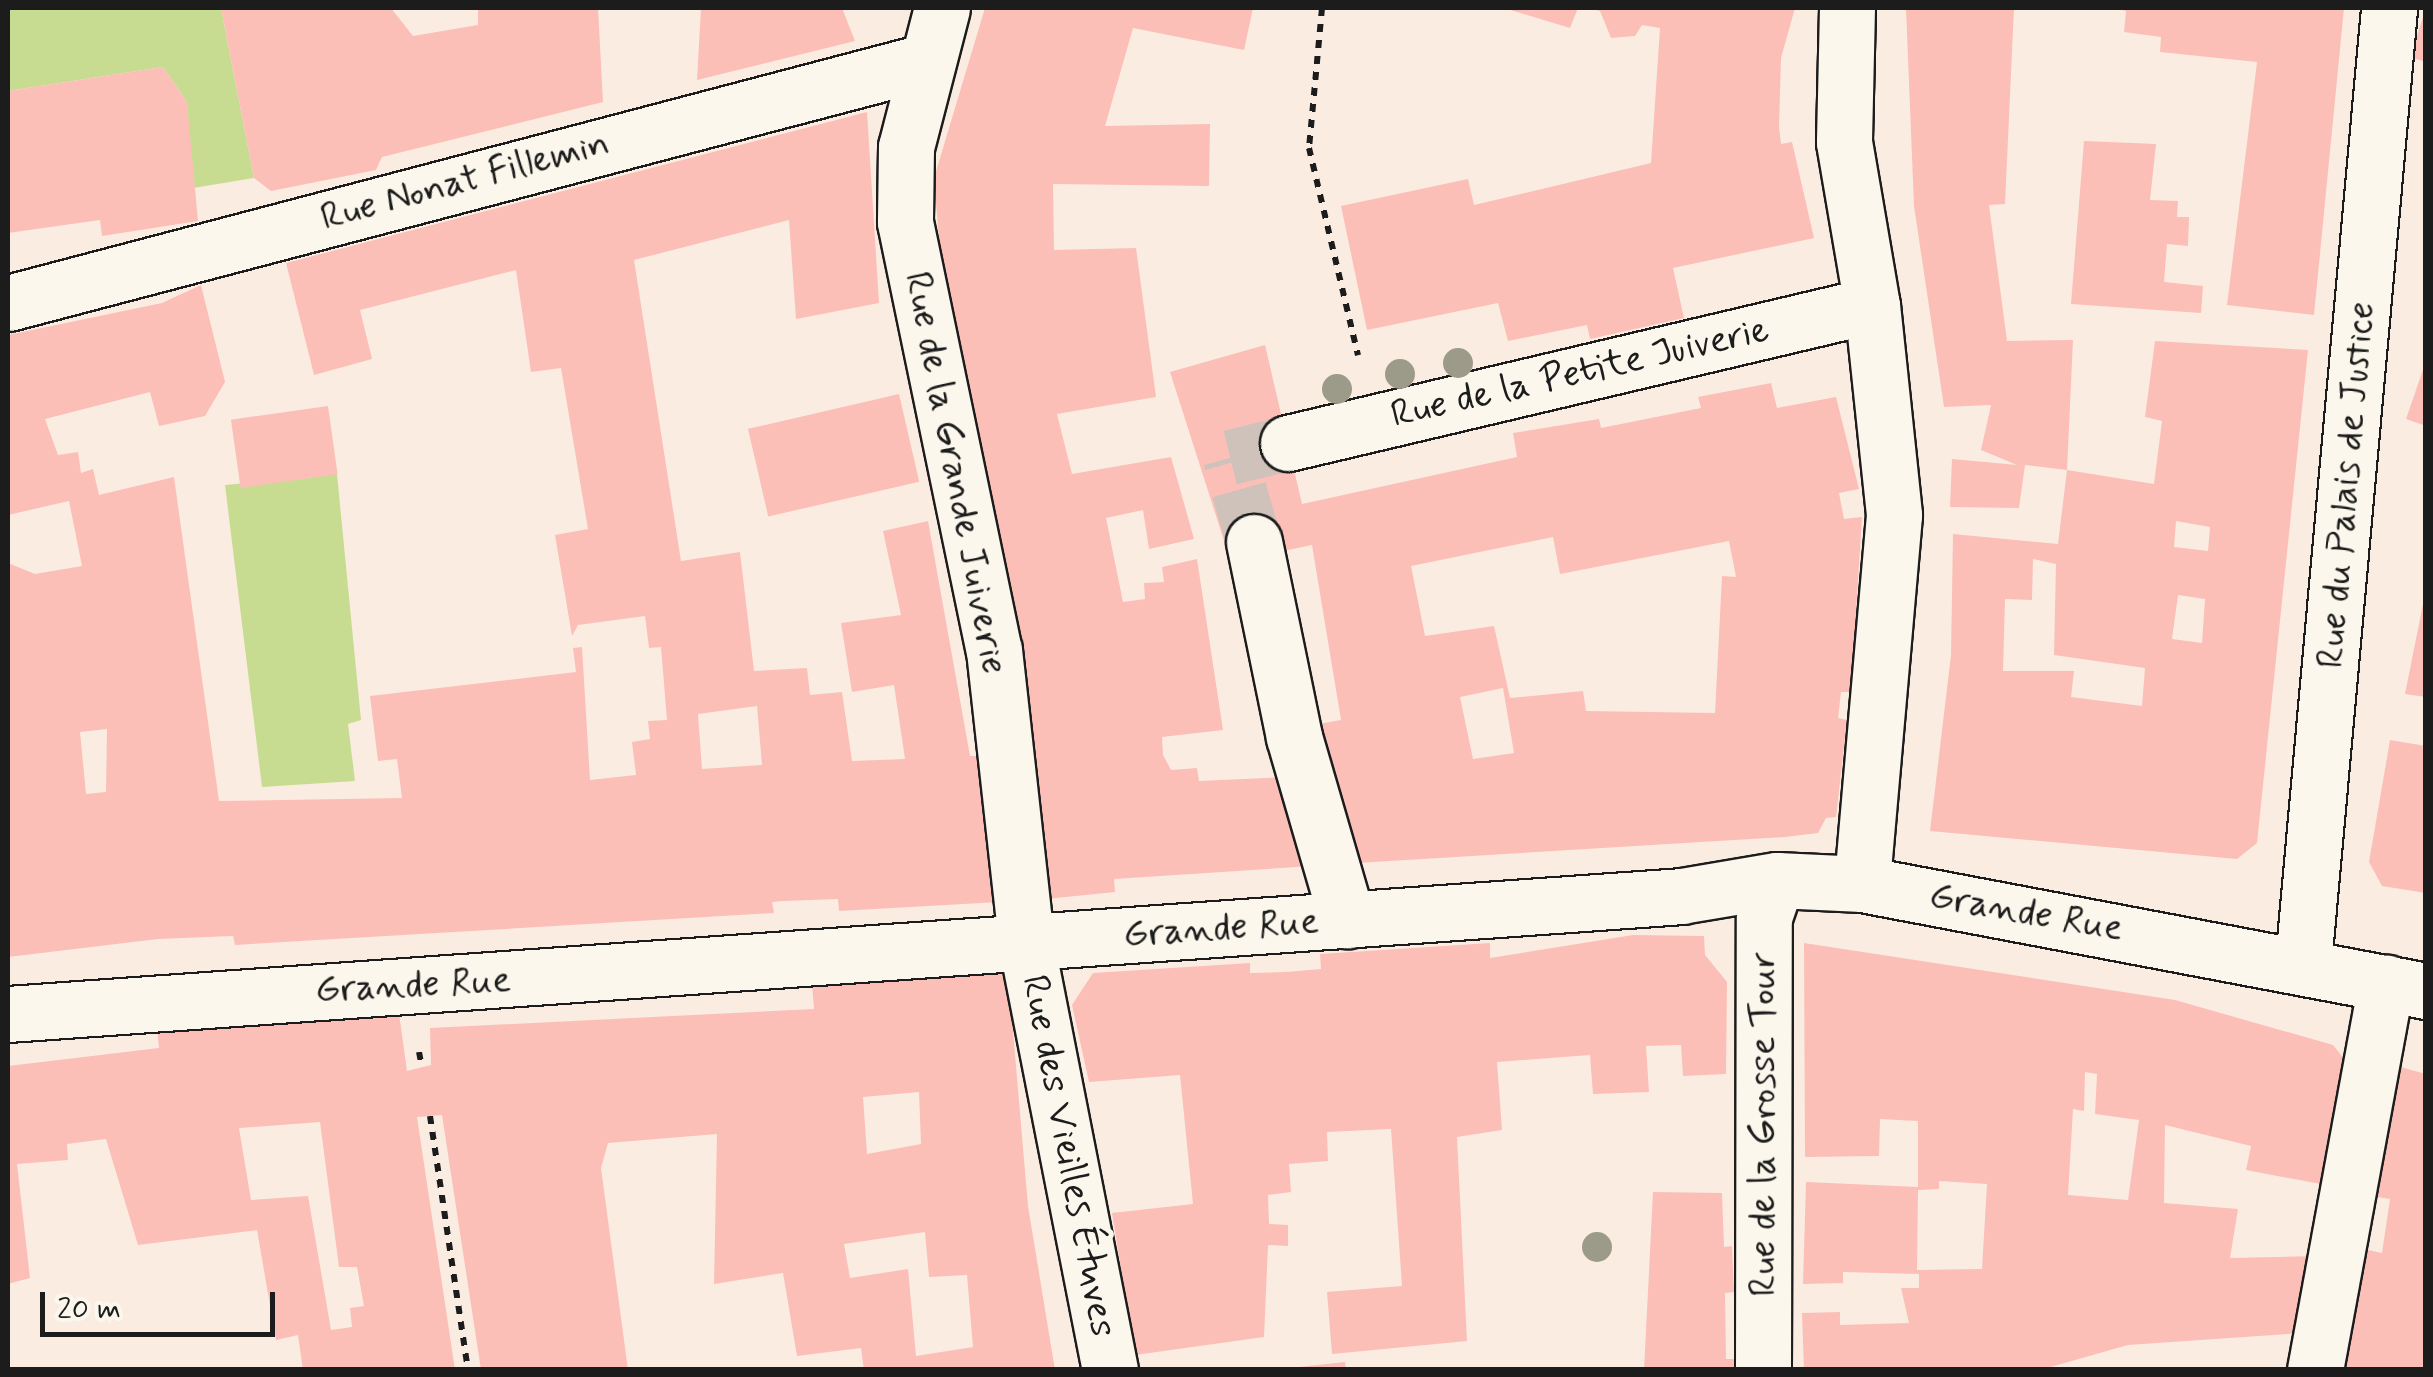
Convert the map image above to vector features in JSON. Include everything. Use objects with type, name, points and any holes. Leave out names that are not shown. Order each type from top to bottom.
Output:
[{"type":"street","name":"Rue de la Grande Juiverie","points":[[942,8],[924,62],[906,147],[905,222],[994,650],[1026,942]]},
{"type":"street","points":[[1847,8],[1844,142],[1872,306],[1894,515],[1862,884]]},
{"type":"street","name":"Rue du Palais de Justice","points":[[2303,963],[2389,8]]},
{"type":"street","name":"Rue Nonat Fillemin","points":[[8,303],[924,62]]},
{"type":"street","name":"Rue de la Petite Juiverie","points":[[1288,443],[1872,306]]},
{"type":"street","points":[[1254,542],[1294,737],[1347,920]]},
{"type":"street","name":"Grande Rue","points":[[8,1014],[1696,895],[1778,880],[1862,884],[2303,963],[2406,986]]},
{"type":"street","name":"Rue de la Grosse Tour","points":[[1763,1370],[1764,916],[1778,880]]},
{"type":"street","name":"Rue des Vieilles Étuves","points":[[1026,942],[1110,1370]]},
{"type":"street","points":[[2314,1370],[2406,986]]},
{"type":"path","points":[[1322,8],[1310,148],[1374,421]]},
{"type":"path","points":[[430,1116],[466,1352],[465,1370]]},
{"type":"green space","points":[[8,8],[221,8],[254,178],[193,188],[187,102],[163,67],[8,91]]},
{"type":"green space","points":[[337,474],[361,720],[348,724],[355,781],[262,787],[225,485]]},
{"type":"building","points":[[221,8],[391,8],[413,36],[478,25],[478,8],[598,8],[603,102],[382,157],[376,170],[271,191],[254,178]]},
{"type":"building","points":[[701,8],[842,8],[855,41],[697,80]]},
{"type":"building","points":[[985,8],[1253,8],[1244,50],[1133,28],[1105,126],[1210,124],[1209,186],[1053,184],[1054,250],[1136,248],[1156,397],[1057,414],[1072,474],[1171,457],[1194,539],[1149,549],[1143,510],[1106,518],[1123,602],[1145,599],[1144,583],[1164,582],[1162,567],[1197,559],[1223,730],[1162,737],[1163,755],[1171,770],[1197,768],[1199,781],[1286,777],[1312,866],[1114,879],[1115,892],[1046,899],[945,314],[934,178]]},
{"type":"building","points":[[1504,8],[1578,8],[1570,28]]},
{"type":"building","points":[[1587,8],[1795,8],[1781,58],[1779,127],[1781,144],[1792,142],[1814,238],[1673,268],[1684,318],[1590,339],[1587,325],[1508,341],[1498,303],[1367,330],[1341,206],[1468,179],[1474,205],[1651,163],[1660,28],[1642,25],[1635,36],[1611,38],[1600,11]]},
{"type":"building","points":[[1906,8],[2014,8],[2005,204],[1989,205],[2007,341],[2073,340],[2067,470],[2025,465],[2019,508],[1950,507],[1952,459],[2017,465],[1981,450],[1991,405],[1944,407],[1914,206]]},
{"type":"building","points":[[2115,8],[2344,8],[2314,315],[2227,305],[2257,62],[2160,52],[2161,37],[2124,32],[2126,11]]},
{"type":"building","points":[[2426,8],[2426,62],[2410,57]]},
{"type":"building","points":[[163,67],[187,102],[198,221],[102,236],[100,220],[8,233],[8,91]]},
{"type":"building","points":[[867,112],[879,303],[796,319],[789,220],[634,260],[681,561],[740,552],[754,671],[807,668],[810,695],[842,692],[852,761],[905,759],[894,685],[852,692],[841,623],[901,615],[883,531],[928,521],[970,756],[988,756],[999,902],[839,911],[838,899],[783,901],[772,902],[774,913],[235,945],[233,936],[158,939],[8,957],[8,563],[35,574],[82,566],[69,501],[8,515],[8,335],[162,303],[201,285],[225,382],[205,416],[159,426],[150,392],[45,419],[58,455],[78,452],[81,473],[93,469],[99,495],[174,477],[219,801],[402,798],[397,759],[378,761],[370,696],[576,672],[573,648],[582,647],[590,780],[636,775],[632,742],[650,739],[648,721],[667,720],[661,647],[649,648],[645,616],[578,625],[572,636],[555,535],[588,529],[561,368],[531,372],[516,270],[360,310],[372,359],[314,375],[286,263]],"holes":[[[757,706],[762,765],[702,769],[698,714]],[[107,729],[106,792],[86,794],[80,732]]]},
{"type":"building","points":[[2084,141],[2156,144],[2150,200],[2178,201],[2177,217],[2189,217],[2188,246],[2167,244],[2164,282],[2203,286],[2201,313],[2071,304]]},
{"type":"building","points":[[2155,341],[2308,350],[2257,843],[2237,859],[1930,831],[1951,655],[1953,534],[2058,544],[2067,470],[2154,484],[2162,421],[2145,417]],"holes":[[[2176,521],[2210,527],[2208,551],[2174,547]],[[2033,559],[2056,564],[2054,655],[2145,668],[2142,706],[2071,697],[2074,671],[2003,671],[2005,599],[2032,600]],[[2178,595],[2205,599],[2202,643],[2172,639]]]},
{"type":"building","points":[[1265,345],[1302,504],[1517,457],[1513,433],[1599,419],[1601,428],[1701,408],[1698,397],[1771,383],[1777,408],[1836,397],[1859,489],[1839,493],[1844,519],[1862,517],[1851,692],[1841,692],[1838,718],[1847,720],[1836,817],[1826,818],[1818,833],[1785,837],[1340,864],[1313,725],[1341,720],[1312,545],[1269,554],[1254,542],[1226,547],[1170,372]],"holes":[[[1553,537],[1560,574],[1729,541],[1736,577],[1722,576],[1715,713],[1586,711],[1583,691],[1510,698],[1494,626],[1425,636],[1411,566]],[[1503,688],[1514,753],[1473,759],[1460,697]]]},
{"type":"building","points":[[2426,364],[2426,426],[2406,419]]},
{"type":"building","points":[[899,394],[919,482],[768,517],[748,429]]},
{"type":"building","points":[[328,406],[338,474],[241,488],[231,420]]},
{"type":"building","points":[[2426,589],[2426,697],[2405,694]]},
{"type":"building","points":[[2390,740],[2426,746],[2426,893],[2382,886],[2369,862]]},
{"type":"building","points":[[1633,935],[1704,936],[1705,955],[1727,982],[1726,1074],[1683,1076],[1681,1045],[1646,1046],[1649,1092],[1593,1094],[1590,1055],[1497,1062],[1502,1130],[1457,1137],[1467,1341],[1332,1354],[1327,1292],[1402,1286],[1391,1129],[1327,1132],[1328,1161],[1289,1164],[1291,1192],[1268,1195],[1269,1224],[1288,1225],[1288,1246],[1268,1245],[1264,1337],[1135,1355],[1112,1213],[1193,1204],[1180,1075],[1089,1082],[1072,1005],[1093,973],[1250,963],[1250,973],[1286,972],[1321,969],[1320,954],[1490,943],[1490,958]]},
{"type":"building","points":[[1804,943],[2175,1000],[2333,1045],[2346,1061],[2326,1185],[2246,1170],[2251,1146],[2165,1125],[2164,1203],[2238,1209],[2230,1258],[2315,1256],[2301,1333],[2128,1345],[2040,1370],[1804,1370],[1802,1313],[1840,1312],[1840,1325],[1909,1323],[1901,1288],[1919,1288],[1919,1274],[1843,1272],[1843,1283],[1803,1284],[1806,1182],[1918,1187],[1918,1121],[1880,1119],[1879,1156],[1805,1157]],"holes":[[[2085,1072],[2097,1074],[2095,1114],[2139,1120],[2128,1200],[2068,1195],[2073,1109],[2084,1111]],[[1939,1181],[1987,1184],[1982,1269],[1917,1270],[1918,1190],[1939,1189]]]},
{"type":"building","points":[[1008,973],[1028,1206],[1055,1370],[864,1370],[861,1348],[797,1356],[783,1273],[714,1284],[717,1134],[608,1143],[601,1168],[628,1370],[481,1370],[442,1115],[417,1117],[455,1370],[303,1370],[298,1335],[276,1340],[257,1230],[138,1245],[106,1139],[67,1144],[68,1160],[17,1164],[30,1278],[8,1284],[8,1066],[159,1048],[157,1027],[398,1006],[407,1071],[431,1065],[430,1028],[814,1009],[812,984]],"holes":[[[919,1092],[921,1144],[867,1154],[863,1097]],[[320,1122],[339,1267],[357,1267],[364,1306],[350,1308],[352,1327],[331,1330],[308,1196],[251,1200],[239,1128]],[[925,1232],[929,1277],[967,1275],[973,1347],[916,1356],[908,1269],[850,1278],[844,1244]]]},
{"type":"building","points":[[2393,1065],[2426,1074],[2426,1370],[2342,1370],[2363,1249],[2382,1253],[2390,1199],[2371,1196]]},
{"type":"building","points":[[1653,1192],[1722,1193],[1724,1247],[1732,1246],[1734,1292],[1725,1293],[1726,1359],[1735,1359],[1735,1370],[1644,1370]]},
{"type":"building","points":[[1345,1362],[1346,1370],[1299,1367]]},
{"type":"tunnel","points":[[1254,542],[1230,457],[1288,443]]}]
